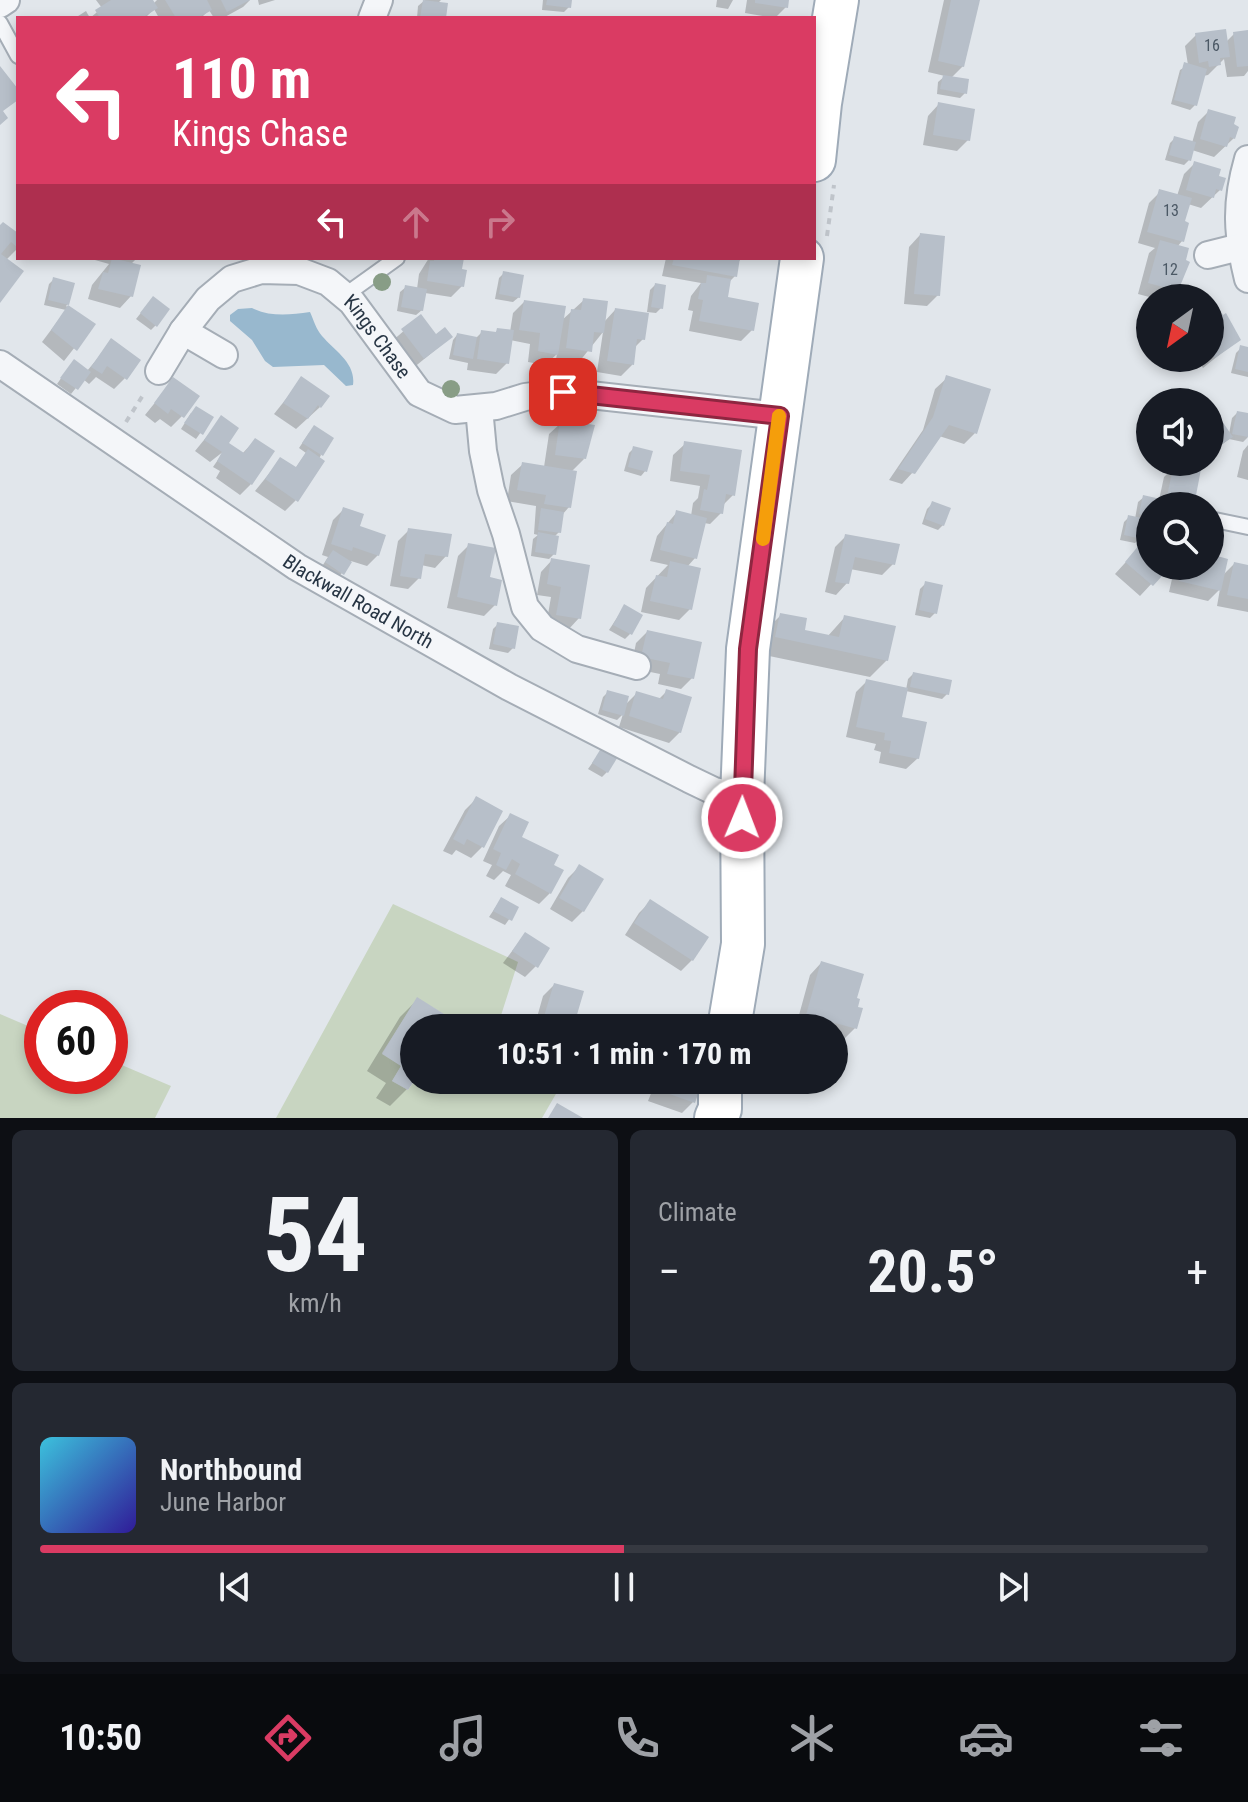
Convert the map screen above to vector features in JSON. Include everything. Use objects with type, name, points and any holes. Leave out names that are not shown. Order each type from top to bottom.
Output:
[{"type":"main road","points":[[816,141],[837,0]]},
{"type":"main road","points":[[731,1014],[743,944],[742,797],[748,649],[802,260]]},
{"type":"main road","points":[[716,1118],[720,1109],[720,1094]]},
{"type":"street","points":[[0,4],[6,0]]},
{"type":"street","points":[[1248,159],[1237,227],[1248,279]]},
{"type":"street","points":[[1208,255],[1240,247]]},
{"type":"street","name":"Kings Chase","points":[[159,371],[183,331],[215,292],[232,279],[261,270],[299,271],[328,282],[344,296],[361,313],[419,393],[455,410],[563,392],[780,416]]},
{"type":"street","points":[[183,331],[224,355]]},
{"type":"street","name":"Blackwall Road North","points":[[0,364],[297,567],[386,620],[689,779],[714,791],[742,797]]},
{"type":"street","points":[[479,408],[491,490],[525,607],[542,628],[577,649],[637,666]]},
{"type":"lane","points":[[0,23],[16,52]]},
{"type":"lane","points":[[344,296],[394,260]]},
{"type":"lane","points":[[1224,522],[1248,527]]},
{"type":"path","points":[[114,441],[159,371]]},
{"type":"green space","points":[[393,904],[518,962],[501,1014],[444,1014],[417,998],[407,1014],[400,1014],[400,1025],[382,1053],[400,1065],[392,1081],[400,1086],[400,1094],[556,1094],[542,1118],[276,1118]]},
{"type":"green space","points":[[0,1014],[24,1024],[24,1094],[128,1094],[128,1068],[171,1086],[155,1118],[0,1118]]},
{"type":"water","points":[[252,308],[273,314],[310,312],[320,333],[348,364],[353,385],[346,386],[324,365],[273,367],[265,361],[252,340],[230,321],[230,315],[238,309]]},
{"type":"building","points":[[111,0],[153,0],[158,8],[145,16],[99,16],[95,10]]},
{"type":"building","points":[[165,0],[207,0],[212,10],[202,16],[175,16]]},
{"type":"building","points":[[221,0],[250,0],[227,12]]},
{"type":"building","points":[[423,0],[448,3],[446,16],[420,16]]},
{"type":"building","points":[[547,0],[572,0],[571,8],[546,5]]},
{"type":"building","points":[[755,0],[789,0],[788,8],[755,3]]},
{"type":"building","points":[[951,0],[980,0],[964,67],[938,61]]},
{"type":"building","points":[[1226,29],[1230,57],[1220,58],[1221,65],[1209,67],[1208,61],[1199,63],[1195,33]]},
{"type":"building","points":[[1248,30],[1248,66],[1237,67],[1233,32]]},
{"type":"building","points":[[1184,62],[1207,69],[1197,106],[1174,100]]},
{"type":"building","points":[[0,66],[16,86],[16,101],[3,111],[8,118],[0,125]]},
{"type":"building","points":[[943,75],[969,79],[967,94],[940,89]]},
{"type":"building","points":[[938,102],[975,109],[970,141],[933,135]]},
{"type":"building","points":[[1208,109],[1236,117],[1234,124],[1239,127],[1235,139],[1230,137],[1227,147],[1200,139]]},
{"type":"building","points":[[1174,136],[1196,142],[1191,161],[1169,155]]},
{"type":"building","points":[[1194,161],[1221,169],[1219,176],[1226,178],[1222,191],[1216,189],[1214,198],[1186,190]]},
{"type":"building","points":[[1159,189],[1192,198],[1185,221],[1189,223],[1184,242],[1147,232]]},
{"type":"building","points":[[3,222],[16,232],[16,246],[11,242],[1,254],[24,271],[0,303],[0,225]]},
{"type":"building","points":[[920,233],[945,236],[940,296],[914,294]]},
{"type":"building","points":[[1160,240],[1189,248],[1186,260],[1190,262],[1181,284],[1148,283]]},
{"type":"building","points":[[111,260],[141,265],[133,297],[98,289],[103,272],[108,273]]},
{"type":"building","points":[[464,260],[462,269],[467,270],[464,287],[427,281],[430,261]]},
{"type":"building","points":[[673,260],[740,260],[737,277],[672,265]]},
{"type":"building","points":[[503,271],[524,275],[520,298],[499,294]]},
{"type":"building","points":[[707,275],[731,279],[728,297],[759,303],[754,331],[699,321],[703,300],[698,299],[701,283],[706,283]]},
{"type":"building","points":[[53,277],[75,283],[69,305],[48,300]]},
{"type":"building","points":[[655,283],[666,285],[663,309],[651,307]]},
{"type":"building","points":[[405,285],[427,289],[423,311],[401,307]]},
{"type":"building","points":[[153,296],[170,309],[157,327],[140,313]]},
{"type":"building","points":[[583,298],[608,301],[604,333],[594,332],[592,352],[566,348],[571,309],[581,310]]},
{"type":"building","points":[[524,300],[566,306],[558,355],[538,351],[540,333],[519,330]]},
{"type":"building","points":[[68,305],[96,324],[77,351],[51,330]]},
{"type":"building","points":[[615,308],[649,313],[645,340],[637,339],[634,365],[607,361]]},
{"type":"building","points":[[1226,313],[1241,340],[1224,352]]},
{"type":"building","points":[[421,314],[436,334],[445,327],[453,337],[424,359],[401,329]]},
{"type":"building","points":[[497,328],[514,330],[509,364],[477,359],[481,330],[496,332]]},
{"type":"building","points":[[457,333],[477,337],[473,359],[453,355]]},
{"type":"building","points":[[111,338],[141,360],[127,380],[107,366],[102,374],[91,367]]},
{"type":"building","points":[[1240,345],[1248,347],[1248,372],[1235,369]]},
{"type":"building","points":[[74,359],[91,372],[78,390],[60,378]]},
{"type":"building","points":[[946,375],[991,389],[977,434],[949,425],[915,474],[898,469],[933,417]]},
{"type":"building","points":[[301,376],[330,396],[321,408],[318,405],[308,419],[283,403]]},
{"type":"building","points":[[173,377],[200,396],[184,418],[171,409],[168,414],[154,403]]},
{"type":"building","points":[[196,406],[214,417],[203,435],[184,423]]},
{"type":"building","points":[[1237,411],[1248,413],[1248,437],[1232,434]]},
{"type":"building","points":[[221,415],[239,428],[229,443],[244,453],[255,438],[275,451],[252,485],[217,461],[222,452],[204,440]]},
{"type":"building","points":[[560,420],[595,425],[586,459],[555,455]]},
{"type":"building","points":[[1224,424],[1233,437],[1224,443]]},
{"type":"building","points":[[314,425],[334,438],[323,456],[302,443]]},
{"type":"building","points":[[684,441],[742,450],[735,496],[726,494],[723,514],[700,510],[710,475],[680,471]]},
{"type":"building","points":[[633,446],[653,451],[647,472],[628,467]]},
{"type":"building","points":[[308,449],[325,461],[298,502],[265,479],[280,457],[296,467]]},
{"type":"building","points":[[522,462],[577,471],[571,508],[544,504],[546,495],[517,490]]},
{"type":"building","points":[[1171,476],[1200,476],[1197,492],[1168,492]]},
{"type":"building","points":[[932,501],[951,508],[944,526],[925,519]]},
{"type":"building","points":[[343,507],[364,514],[360,526],[386,535],[379,556],[353,547],[352,551],[331,544]]},
{"type":"building","points":[[541,508],[564,512],[561,533],[538,530]]},
{"type":"building","points":[[676,510],[707,518],[697,559],[660,550],[667,522],[673,524]]},
{"type":"building","points":[[1128,515],[1136,517],[1136,538],[1124,535]]},
{"type":"building","points":[[408,528],[452,534],[448,557],[425,554],[421,579],[400,576]]},
{"type":"building","points":[[538,532],[559,536],[556,555],[535,552]]},
{"type":"building","points":[[845,534],[900,544],[895,565],[855,557],[849,584],[835,582]]},
{"type":"building","points":[[468,543],[496,548],[490,577],[502,580],[497,606],[457,597]]},
{"type":"building","points":[[1136,549],[1136,571],[1125,562]]},
{"type":"building","points":[[333,550],[352,562],[344,575],[325,562]]},
{"type":"building","points":[[551,558],[590,565],[581,619],[556,615],[561,587],[547,584]]},
{"type":"building","points":[[670,561],[701,568],[692,610],[650,601],[656,575],[667,577]]},
{"type":"building","points":[[1234,562],[1248,565],[1248,599],[1227,595]]},
{"type":"building","points":[[1179,580],[1223,580],[1221,591]]},
{"type":"building","points":[[925,581],[943,585],[937,614],[919,610]]},
{"type":"building","points":[[624,604],[643,615],[632,635],[613,625]]},
{"type":"building","points":[[780,613],[807,618],[805,630],[839,637],[844,615],[896,626],[888,661],[775,637]]},
{"type":"building","points":[[497,622],[519,626],[515,649],[493,644]]},
{"type":"building","points":[[647,630],[702,642],[694,679],[667,674],[670,663],[641,657]]},
{"type":"building","points":[[913,672],[952,680],[949,695],[910,687]]},
{"type":"building","points":[[866,679],[908,688],[902,717],[927,722],[919,759],[889,753],[891,741],[884,740],[885,733],[856,727]]},
{"type":"building","points":[[666,689],[692,697],[681,733],[629,716],[636,691],[663,699]]},
{"type":"building","points":[[607,690],[629,696],[624,716],[602,710]]},
{"type":"building","points":[[603,745],[619,755],[608,773],[592,763]]},
{"type":"building","points":[[476,796],[503,811],[484,848],[467,839],[464,845],[453,839]]},
{"type":"building","points":[[510,813],[529,822],[522,837],[559,855],[554,865],[564,870],[551,894],[515,874],[520,864],[512,859],[506,870],[496,865],[501,853],[493,849]]},
{"type":"building","points":[[579,864],[604,879],[584,912],[559,898]]},
{"type":"building","points":[[501,897],[519,907],[512,921],[493,911]]},
{"type":"building","points":[[650,899],[709,937],[693,961],[634,923]]},
{"type":"building","points":[[525,932],[550,948],[538,968],[512,951]]},
{"type":"building","points":[[821,961],[864,974],[857,998],[860,999],[858,1007],[863,1008],[857,1029],[848,1027],[848,1014],[806,1014]]},
{"type":"building","points":[[554,983],[584,991],[577,1014],[545,1014]]},
{"type":"building","points":[[417,997],[444,1014],[407,1014]]},
{"type":"building","points":[[400,1025],[400,1065],[382,1054]]},
{"type":"building","points":[[400,1068],[400,1086],[392,1081]]},
{"type":"building","points":[[669,1094],[698,1094],[695,1103]]},
{"type":"building","points":[[557,1103],[583,1118],[548,1118]]},
{"type":"slow traffic","points":[[763,539],[779,416]]},
{"type":"route","points":[[563,392],[780,416],[748,649],[742,818]]}]
